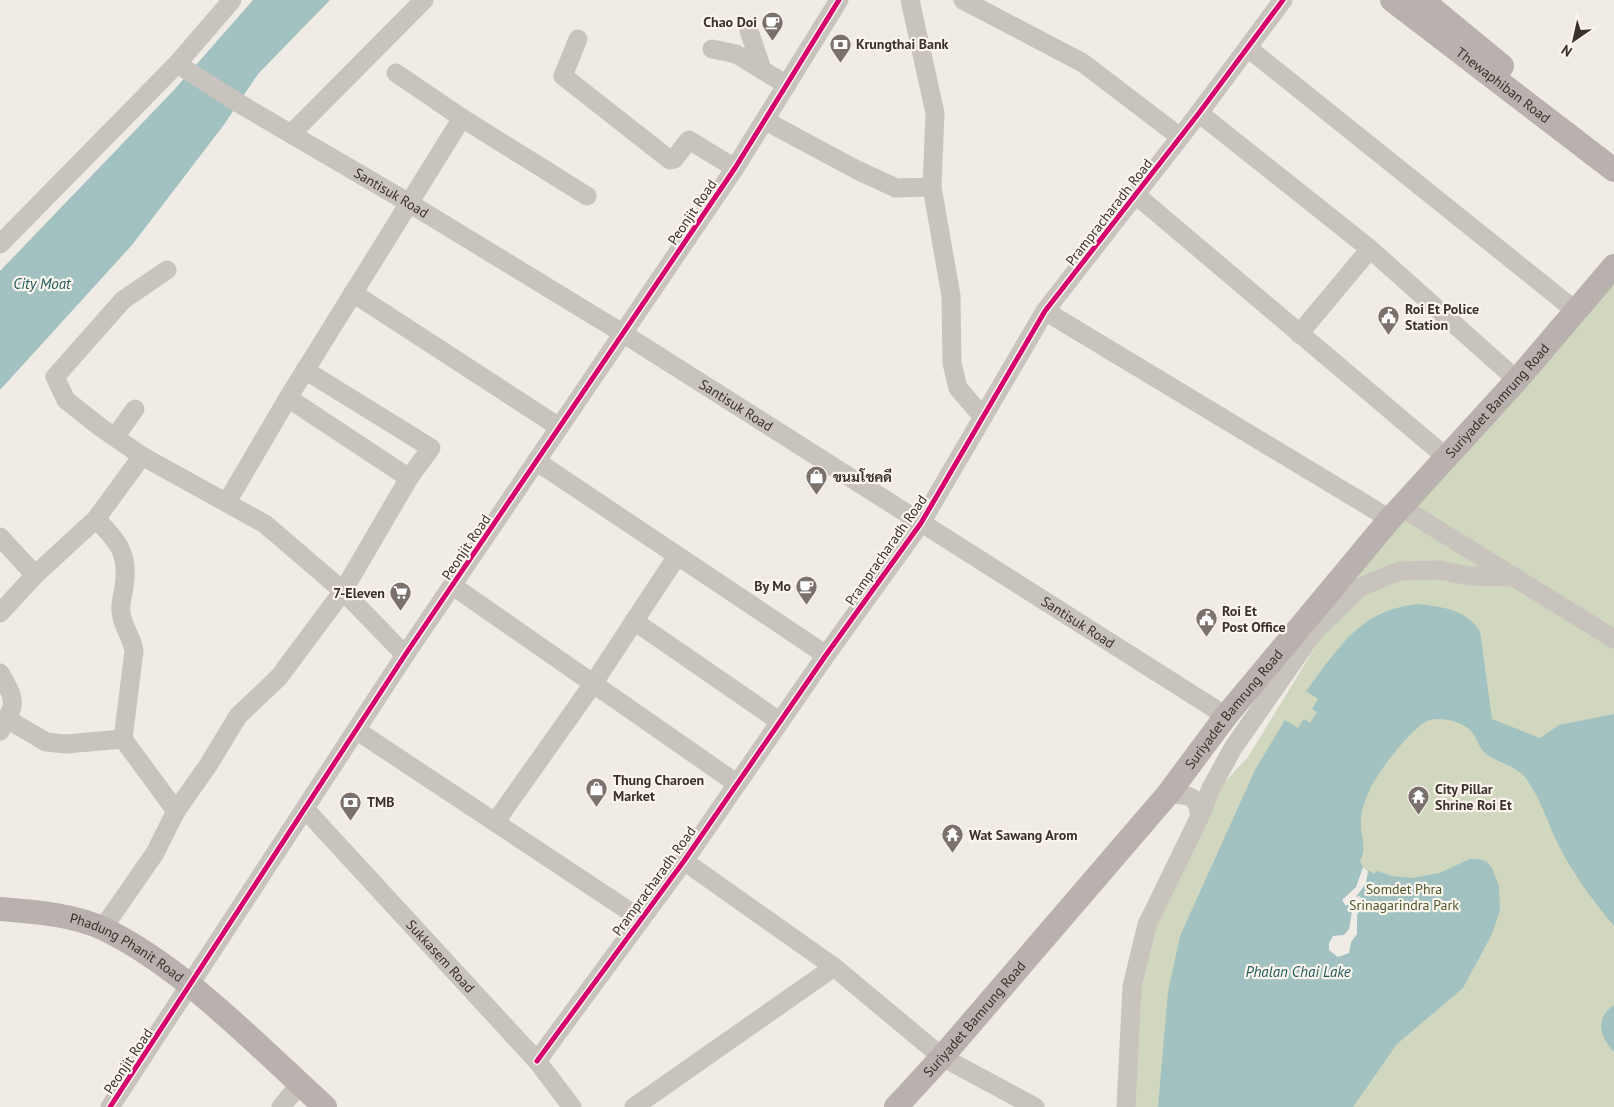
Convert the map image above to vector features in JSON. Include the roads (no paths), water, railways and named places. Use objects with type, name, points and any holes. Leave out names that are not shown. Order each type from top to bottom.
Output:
[{"type":"main road","name":"Thewaphiban Road","points":[[1392,0],[1614,170]]},
{"type":"main road","name":"Thewaphiban Road","points":[[1422,0],[1529,88],[1614,154]]},
{"type":"main road","name":"Suriyadet Bamrung Road","points":[[896,1107],[942,1057],[1168,794],[1226,716],[1396,513],[1518,380],[1614,266]]},
{"type":"main road","name":"Phadung Phanit Road","points":[[0,909],[54,914],[103,928],[146,954],[191,986],[325,1107]]},
{"type":"street","points":[[0,244],[183,68],[232,0]]},
{"type":"street","points":[[291,134],[424,0]]},
{"type":"street","name":"Peonjit Road","points":[[110,1107],[191,986],[405,655],[735,168],[840,0]]},
{"type":"street","points":[[910,0],[935,113],[932,187],[951,296],[952,363],[958,388],[982,416]]},
{"type":"street","points":[[963,0],[1083,63],[1180,138]]},
{"type":"street","name":"Prampracharadh Road","points":[[537,1061],[684,861],[779,721],[921,523],[1045,311],[1200,113],[1284,0]]},
{"type":"street","points":[[749,31],[762,69]]},
{"type":"street","points":[[578,40],[563,76],[670,160],[674,159],[689,140],[735,168]]},
{"type":"street","points":[[1248,48],[1576,311]]},
{"type":"street","points":[[712,49],[736,54],[787,85]]},
{"type":"street","name":"Santisuk Road","points":[[183,68],[624,334],[1226,716]]},
{"type":"street","points":[[396,74],[462,118],[587,196]]},
{"type":"street","points":[[1200,113],[1370,248],[1518,380]]},
{"type":"street","points":[[227,502],[305,370],[462,118]]},
{"type":"street","points":[[766,120],[856,170],[896,188],[932,187]]},
{"type":"street","points":[[1136,195],[1446,457]]},
{"type":"street","points":[[1299,334],[1370,248]]},
{"type":"street","points":[[167,270],[123,300],[55,377],[66,400],[142,456],[265,524],[343,591],[405,655]]},
{"type":"street","points":[[353,293],[559,427]]},
{"type":"street","points":[[1045,311],[1396,513],[1512,577],[1614,639]]},
{"type":"street","points":[[103,928],[155,852],[176,811],[209,764],[238,716],[279,677],[343,591],[409,478],[431,448],[305,370]]},
{"type":"street","points":[[288,398],[409,478]]},
{"type":"street","points":[[115,437],[135,409]]},
{"type":"street","points":[[0,613],[35,575],[96,519],[142,456]]},
{"type":"street","points":[[536,461],[826,655]]},
{"type":"street","points":[[96,519],[117,540],[127,564],[120,610],[124,624],[132,637],[134,651],[123,739],[176,811]]},
{"type":"street","points":[[0,537],[35,575]]},
{"type":"street","points":[[496,821],[593,684],[677,556]]},
{"type":"street","points":[[1126,1107],[1132,986],[1147,925],[1200,816],[1211,788],[1233,748],[1314,632],[1360,586],[1399,571],[1438,570],[1470,576],[1512,577]]},
{"type":"street","points":[[453,586],[736,784]]},
{"type":"street","points":[[634,621],[779,721]]},
{"type":"street","points":[[0,673],[12,694],[13,707],[4,725],[46,742],[66,744],[123,739]]},
{"type":"street","points":[[356,730],[496,821],[641,919]]},
{"type":"street","points":[[1168,794],[1192,796],[1198,802],[1200,816]]},
{"type":"street","name":"Sukkasem Road","points":[[305,809],[537,1061],[572,1107]]},
{"type":"street","points":[[684,861],[834,967],[942,1057],[1033,1107]]},
{"type":"street","points":[[634,1107],[834,967]]},
{"type":"street","points":[[282,1107],[300,1084]]},
{"type":"water","name":"City Moat","points":[[253,0],[330,0],[258,74],[223,126],[132,245],[0,390],[0,271],[174,90]]},
{"type":"water","name":"Phalan Chai Lake","points":[[1417,604],[1453,610],[1468,618],[1480,631],[1492,719],[1540,738],[1559,725],[1614,714],[1614,926],[1592,898],[1566,859],[1536,794],[1525,777],[1481,749],[1471,731],[1465,726],[1445,719],[1430,720],[1423,723],[1407,738],[1382,769],[1372,785],[1361,816],[1364,846],[1360,861],[1363,867],[1374,874],[1377,871],[1392,876],[1412,878],[1439,873],[1470,859],[1479,859],[1487,862],[1492,868],[1499,886],[1500,910],[1492,934],[1463,988],[1397,1044],[1353,1107],[1158,1107],[1168,992],[1180,936],[1255,770],[1285,720],[1298,728],[1304,719],[1310,723],[1317,712],[1312,709],[1318,699],[1306,691],[1340,646],[1365,623],[1379,614]]},
{"type":"water","points":[[1614,1005],[1614,1052],[1605,1040],[1601,1028],[1604,1016]]},
{"type":"place","name":"Chao Doi","points":[[773,41]]},
{"type":"place","name":"Krungthai Bank","points":[[840,63]]},
{"type":"place","name":"Roi Et Police Station","points":[[1389,336]]},
{"type":"place","name":"ขนมโชคดี","points":[[817,496]]},
{"type":"place","name":"By Mo","points":[[807,605]]},
{"type":"place","name":"7-Eleven","points":[[401,612]]},
{"type":"place","name":"Roi Et Post Office","points":[[1206,638]]},
{"type":"place","name":"Thung Charoen Market","points":[[597,807]]},
{"type":"place","name":"City Pillar Shrine Roi Et","points":[[1419,816]]},
{"type":"place","name":"TMB","points":[[351,821]]},
{"type":"place","name":"Wat Sawang Arom","points":[[953,854]]},
{"type":"park label","name":"Somdet Phra Srinagarindra Park","points":[[1404,898]]}]
